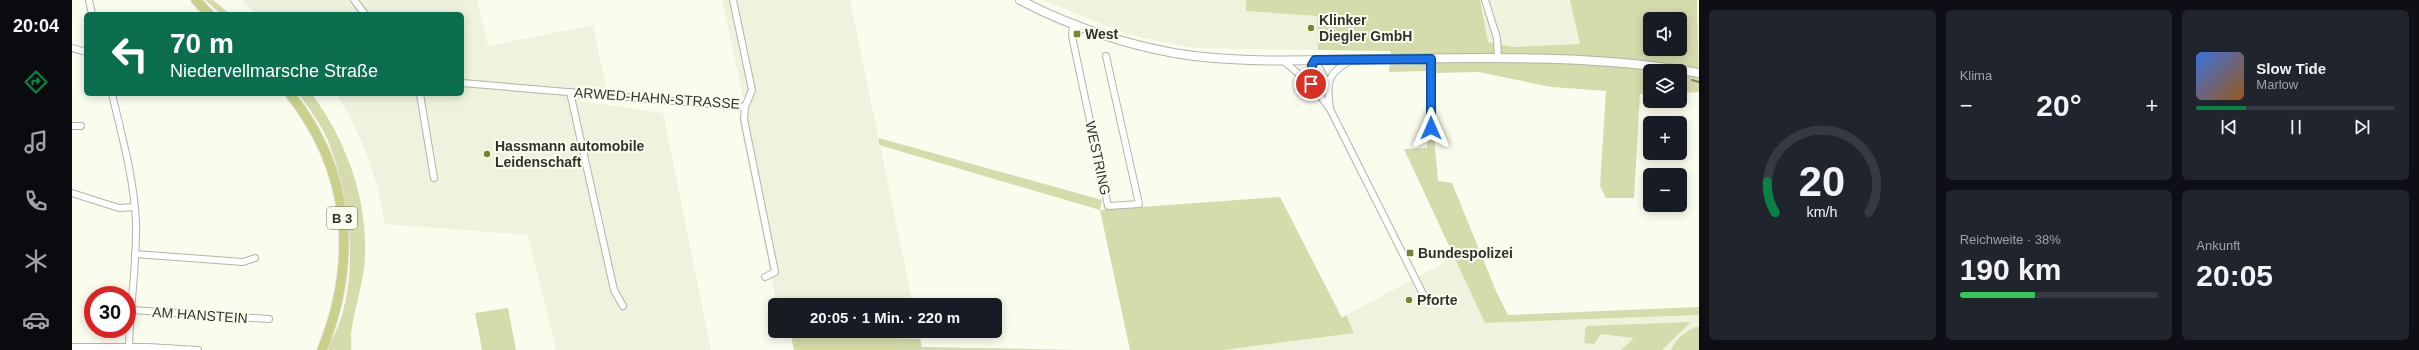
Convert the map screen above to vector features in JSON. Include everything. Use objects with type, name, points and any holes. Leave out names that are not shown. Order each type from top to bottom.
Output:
[{"type":"main road","points":[[196,0],[207,12]]},
{"type":"main road","points":[[1020,0],[1073,24],[1131,42],[1193,56],[1249,60],[1483,58],[1587,59],[1633,63],[1699,73]]},
{"type":"main road","name":"B 3","points":[[291,96],[310,122],[323,147],[333,173],[341,204],[344,235],[341,290],[332,325],[322,350]]},
{"type":"street","points":[[89,0],[92,12]]},
{"type":"street","points":[[354,0],[363,12]]},
{"type":"street","name":"ARWED-HAHN-STRASSE","points":[[464,83],[745,106],[752,90],[733,0]]},
{"type":"street","points":[[1485,0],[1497,38],[1498,58]]},
{"type":"street","name":"WESTRING","points":[[1073,24],[1072,36],[1108,206],[1139,204],[1106,56]]},
{"type":"street","points":[[72,48],[84,51]]},
{"type":"street","points":[[1328,84],[1333,72],[1354,59]]},
{"type":"street","points":[[1431,59],[1431,128]]},
{"type":"street","points":[[1282,60],[1311,84],[1330,109],[1424,296]]},
{"type":"street","points":[[1311,84],[1312,65],[1315,60]]},
{"type":"street","points":[[1315,60],[1328,84],[1330,109]]},
{"type":"street","points":[[570,92],[614,290],[623,306]]},
{"type":"street","points":[[112,96],[135,207],[133,286]]},
{"type":"street","points":[[420,96],[434,178]]},
{"type":"street","points":[[745,106],[744,119],[775,272],[765,277]]},
{"type":"street","points":[[72,126],[81,126]]},
{"type":"street","points":[[72,193],[119,208],[135,207]]},
{"type":"street","points":[[135,254],[243,262],[255,258]]},
{"type":"street","name":"AM HANSTEIN","points":[[136,310],[269,319]]},
{"type":"street","points":[[128,347],[129,338]]},
{"type":"street","points":[[72,347],[128,347],[198,350]]},
{"type":"shaded area","points":[[241,0],[477,0],[488,46],[593,25],[606,88],[582,85],[580,101],[663,113],[711,350],[556,350],[528,235],[385,224],[377,185],[365,149],[348,113],[337,96],[464,96],[464,12],[254,12]]},
{"type":"shaded area","points":[[722,0],[850,0],[912,298],[776,298],[739,118],[744,101]]},
{"type":"shaded area","points":[[1043,0],[1246,0],[1246,11],[1318,16],[1318,50],[1193,48],[1129,35]]},
{"type":"shaded area","points":[[1480,0],[1570,0],[1580,44],[1514,47],[1488,42]]},
{"type":"shaded area","points":[[1455,257],[1485,323],[1699,315],[1699,350],[1224,350],[1354,333],[1346,315]]},
{"type":"shaded area","points":[[892,338],[920,338],[920,339]]},
{"type":"green space","points":[[205,0],[213,0],[228,12],[219,12]]},
{"type":"green space","points":[[1246,0],[1480,0],[1488,42],[1514,47],[1580,44],[1570,0],[1697,0],[1699,92],[1687,93],[1687,64],[1643,64],[1643,94],[1640,94],[1634,198],[1606,198],[1600,186],[1606,91],[1551,87],[1478,72],[1436,73],[1435,148],[1438,181],[1452,183],[1496,291],[1508,315],[1699,307],[1699,315],[1485,323],[1404,149],[1427,148],[1428,71],[1389,72],[1391,51],[1318,50],[1317,16],[1246,11]]},
{"type":"green space","points":[[300,96],[313,96],[325,113],[346,155],[360,199],[364,222],[364,269],[352,327],[351,350],[326,350],[338,327],[345,302],[349,275],[350,247],[348,218],[343,191],[328,141]]},
{"type":"green space","points":[[879,138],[1102,200],[1100,210],[879,145]]},
{"type":"green space","points":[[1280,197],[1342,318],[1346,315],[1354,333],[1224,350],[1130,350],[1100,210]]},
{"type":"green space","points":[[508,308],[516,350],[482,350],[475,313]]},
{"type":"green space","points":[[1691,322],[1662,350],[1621,350],[1634,338],[1601,334],[1594,344],[1584,343],[1586,326]]},
{"type":"green space","points":[[1699,326],[1699,350],[1671,350],[1682,335]]},
{"type":"green space","points":[[791,338],[920,339],[922,347],[1081,350],[794,350]]},
{"type":"waterway","points":[[1692,80],[1699,82]]},
{"type":"place","name":"Klinker Diegler GmbH","points":[[1311,28]]},
{"type":"place","name":"West","points":[[1077,34]]},
{"type":"place","name":"Hassmann automobile Leidenschaft","points":[[487,154]]},
{"type":"place","name":"Bundespolizei","points":[[1410,253]]},
{"type":"place","name":"Pforte","points":[[1409,300]]},
{"type":"route","points":[[1311,84],[1312,65],[1315,60],[1431,59],[1431,128]]}]
